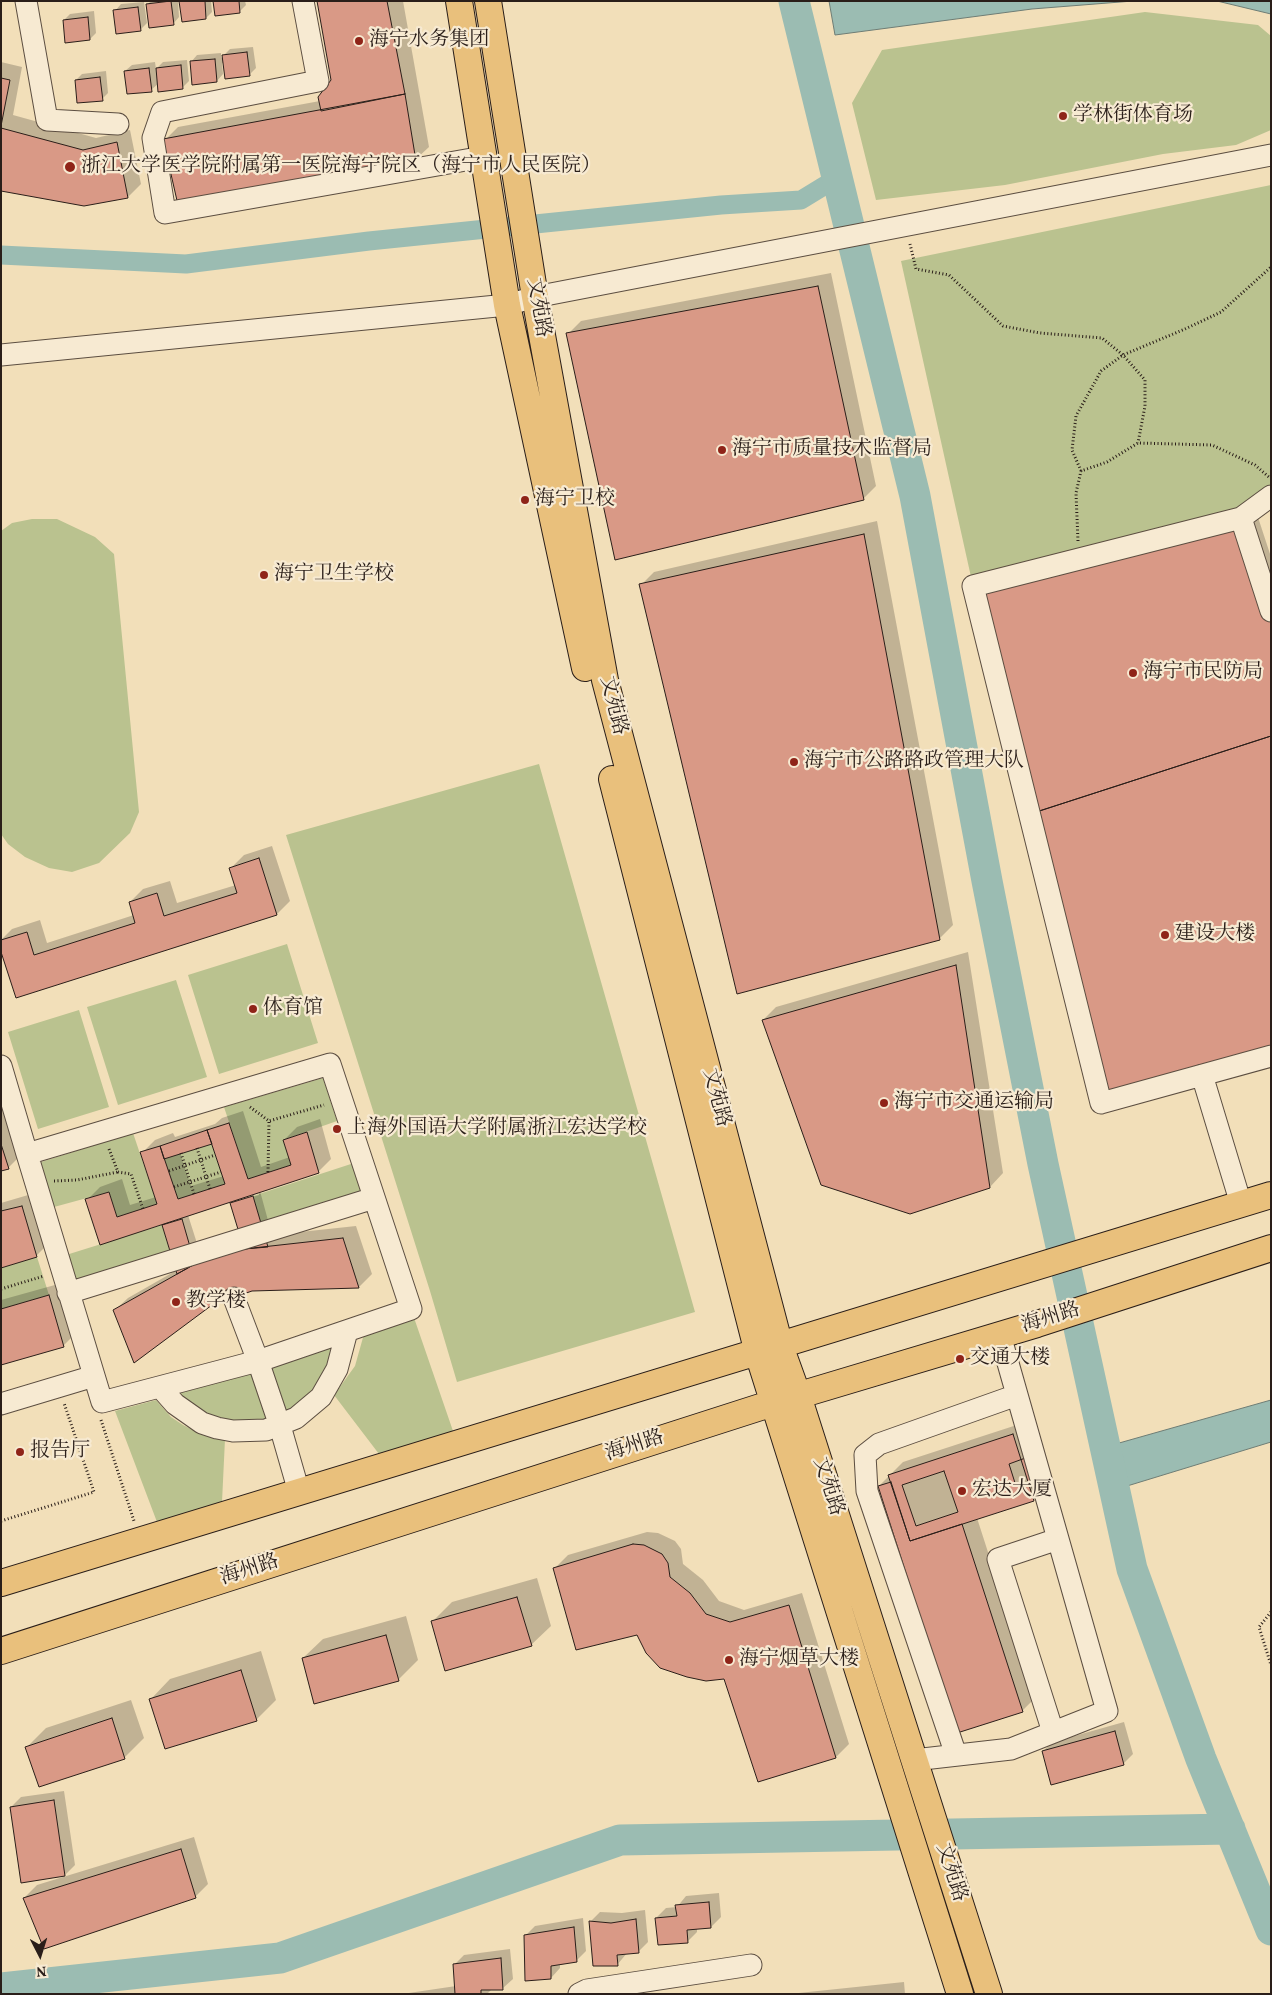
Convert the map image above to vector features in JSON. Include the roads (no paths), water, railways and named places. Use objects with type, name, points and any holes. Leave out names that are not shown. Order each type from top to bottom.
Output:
[{"type":"main road","name":"文苑路","points":[[459,1],[507,305],[591,697],[769,1350],[798,1396],[989,1994]]},
{"type":"main road","name":"文苑路","points":[[488,1],[528,258],[605,680],[769,1350],[773,1403],[960,1994]]},
{"type":"main road","points":[[1,1583],[769,1350],[1271,1195]]},
{"type":"main road","name":"海州路","points":[[1,1651],[773,1403],[1037,1324],[1271,1248]]},
{"type":"street","points":[[26,1],[47,120],[118,124]]},
{"type":"street","points":[[303,1],[318,81],[162,112],[153,138],[165,213],[483,156]]},
{"type":"street","points":[[1,355],[507,305],[535,297],[1271,155]]},
{"type":"street","points":[[1271,496],[1241,518],[972,586],[1102,1103],[1271,1056]]},
{"type":"street","points":[[1241,518],[1271,610]]},
{"type":"street","points":[[27,1154],[330,1064],[411,1309],[258,1361],[160,1387],[188,1414],[202,1423],[217,1428],[250,1432],[280,1426],[303,1413],[321,1397],[337,1369],[347,1331]]},
{"type":"street","points":[[1,1066],[102,1402],[258,1361]]},
{"type":"street","points":[[1202,1075],[1241,1204]]},
{"type":"street","points":[[68,1293],[374,1198]]},
{"type":"street","points":[[234,1298],[280,1426],[299,1492]]},
{"type":"street","points":[[916,1766],[956,1755],[1011,1749],[1108,1711],[1000,1335]]},
{"type":"street","points":[[1,1404],[94,1376]]},
{"type":"street","points":[[956,1755],[867,1491],[865,1455],[879,1444],[1017,1395]]},
{"type":"street","points":[[1053,1732],[998,1559],[1058,1539]]},
{"type":"street","points":[[585,1993],[750,1965]]},
{"type":"water","points":[[829,1],[1133,1],[1032,9],[835,35]]},
{"type":"water","points":[[1217,1],[1271,1],[1271,14]]},
{"type":"water","points":[[1271,1400],[1271,1442],[1114,1490],[1105,1447]]},
{"type":"waterway","points":[[794,1],[915,496],[987,881],[1043,1164],[1132,1569],[1201,1759],[1271,1930]]},
{"type":"waterway","points":[[1,255],[186,264],[369,241],[721,205],[801,200],[837,178]]},
{"type":"waterway","points":[[1,1988],[280,1958],[620,1840],[1230,1829]]},
{"type":"place","name":"海宁水务集团","points":[[359,41]]},
{"type":"place","name":"学林街体育场","points":[[1063,116]]},
{"type":"place","name":"浙江大学医学院附属第一医院海宁院区（海宁市人民医院）","points":[[70,167]]},
{"type":"place","name":"海宁市质量技术监督局","points":[[722,450]]},
{"type":"place","name":"海宁卫校","points":[[525,500]]},
{"type":"place","name":"海宁卫生学校","points":[[264,575]]},
{"type":"place","name":"海宁市民防局","points":[[1133,673]]},
{"type":"place","name":"海宁市公路路政管理大队","points":[[794,762]]},
{"type":"place","name":"建设大楼","points":[[1165,935]]},
{"type":"place","name":"体育馆","points":[[253,1009]]},
{"type":"place","name":"海宁市交通运输局","points":[[884,1103]]},
{"type":"place","name":"上海外国语大学附属浙江宏达学校","points":[[337,1129]]},
{"type":"place","name":"教学楼","points":[[176,1302]]},
{"type":"place","name":"交通大楼","points":[[960,1359]]},
{"type":"place","name":"报告厅","points":[[20,1452]]},
{"type":"place","name":"宏达大厦","points":[[962,1491]]},
{"type":"place","name":"海宁烟草大楼","points":[[729,1660]]}]
